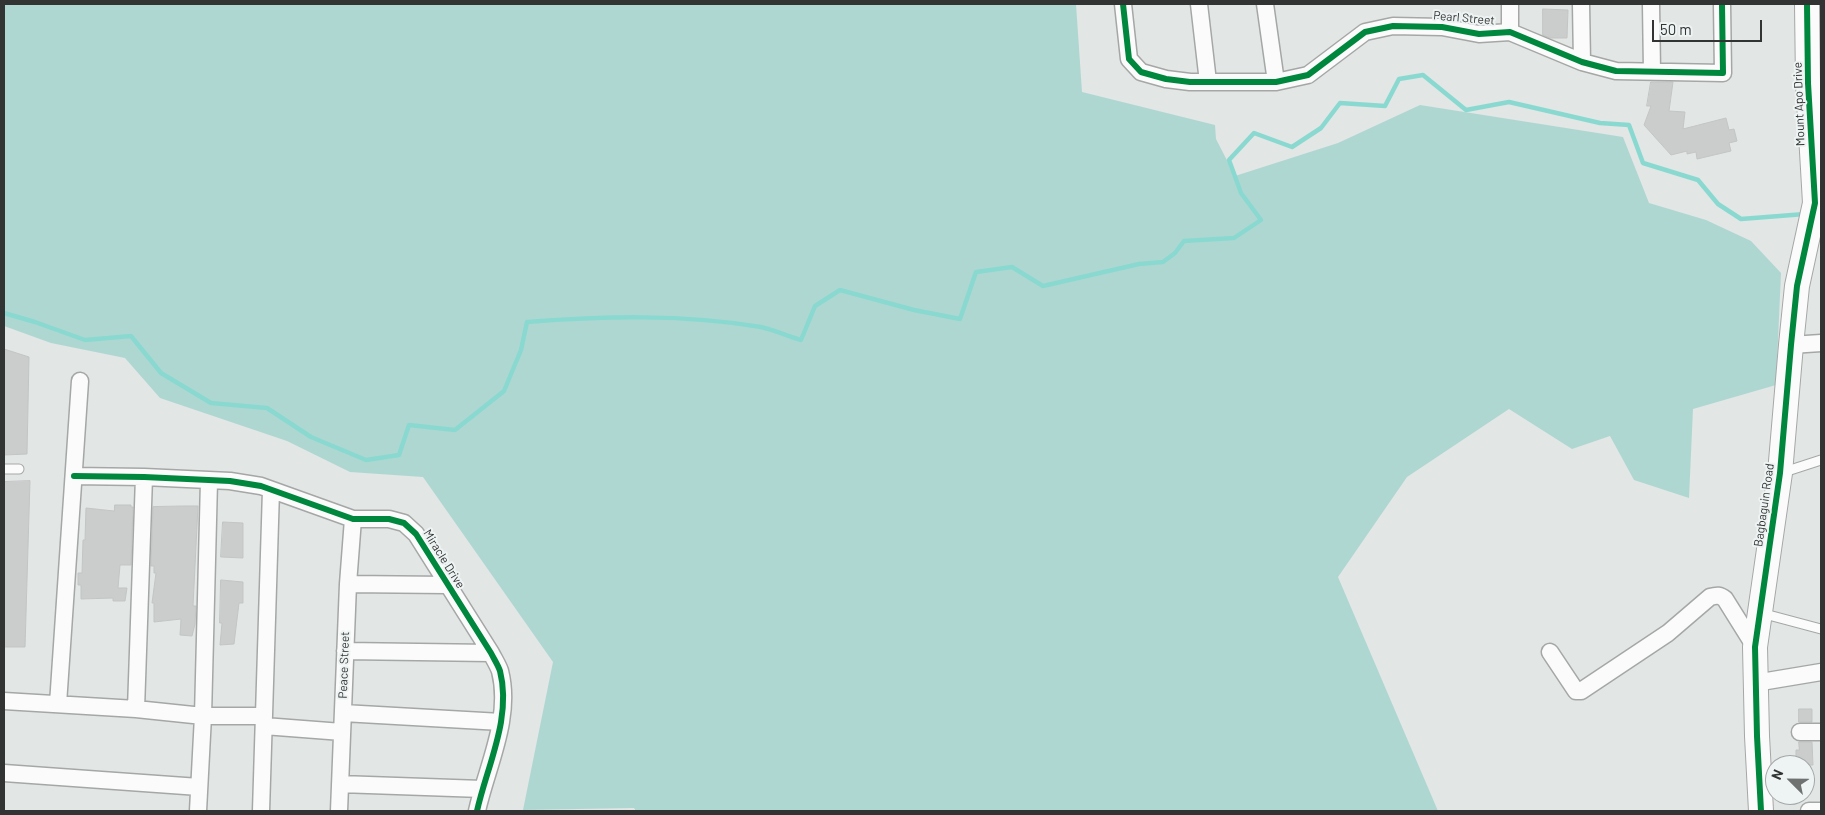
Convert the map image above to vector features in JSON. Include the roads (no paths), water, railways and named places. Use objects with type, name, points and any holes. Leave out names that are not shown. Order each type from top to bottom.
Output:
[{"type":"street","name":"Pearl Street","points":[[1123,4],[1129,59],[1141,72],[1166,79],[1190,82],[1276,82],[1308,75],[1365,32],[1393,26],[1442,27],[1479,34],[1510,32],[1582,62],[1616,71],[1724,74],[1722,4]]},
{"type":"street","points":[[1199,4],[1208,82]]},
{"type":"street","points":[[1265,4],[1276,82]]},
{"type":"street","points":[[1510,4],[1510,32]]},
{"type":"street","points":[[1581,4],[1582,62]]},
{"type":"street","points":[[1651,4],[1652,71]]},
{"type":"street","name":"Mount Apo Drive","points":[[1808,4],[1815,82],[1814,203]]},
{"type":"street","name":"Bagbaguin Road","points":[[1761,811],[1755,647],[1780,473],[1798,286],[1814,203]]},
{"type":"street","points":[[1791,346],[1821,343]]},
{"type":"street","points":[[58,704],[80,381]]},
{"type":"street","name":"Miracle Drive","points":[[74,476],[230,481],[262,486],[352,519],[390,519],[404,523],[416,534],[500,669],[503,690],[501,722],[477,811]]},
{"type":"street","points":[[136,709],[144,477]]},
{"type":"street","points":[[198,811],[203,716],[209,481]]},
{"type":"street","points":[[260,811],[271,490]]},
{"type":"street","name":"Peace Street","points":[[338,811],[352,519]]},
{"type":"street","points":[[348,584],[447,585]]},
{"type":"street","points":[[1550,652],[1576,690],[1581,692],[1668,633],[1710,597],[1716,595],[1722,596],[1725,599],[1755,647]]},
{"type":"street","points":[[345,651],[491,653]]},
{"type":"street","points":[[1756,683],[1821,672]]},
{"type":"street","points":[[4,701],[136,709],[264,721],[342,732]]},
{"type":"street","points":[[342,713],[501,722]]},
{"type":"street","points":[[1800,732],[1821,732]]},
{"type":"street","points":[[4,773],[199,787]]},
{"type":"street","points":[[340,784],[482,789]]},
{"type":"street","points":[[1809,811],[1821,811]]},
{"type":"lane","points":[[1780,473],[1821,460]]},
{"type":"lane","points":[[4,469],[19,469]]},
{"type":"lane","points":[[1759,612],[1821,629]]},
{"type":"waterway","points":[[4,313],[85,340],[131,336],[161,373],[211,403],[267,408],[311,437],[366,460],[399,455],[409,425],[455,430],[504,391],[521,350],[527,322],[586,318],[673,318],[761,327],[801,340],[815,306],[840,290],[914,310],[960,319],[976,272],[1012,267],[1043,286],[1139,264],[1163,262],[1175,253],[1184,241],[1234,238],[1261,220],[1241,193],[1229,160],[1254,133],[1292,147],[1321,128],[1340,103],[1385,106],[1399,79],[1423,75],[1466,110],[1509,102],[1600,123],[1629,125],[1643,163],[1698,180],[1718,204],[1741,219],[1805,214]]}]
